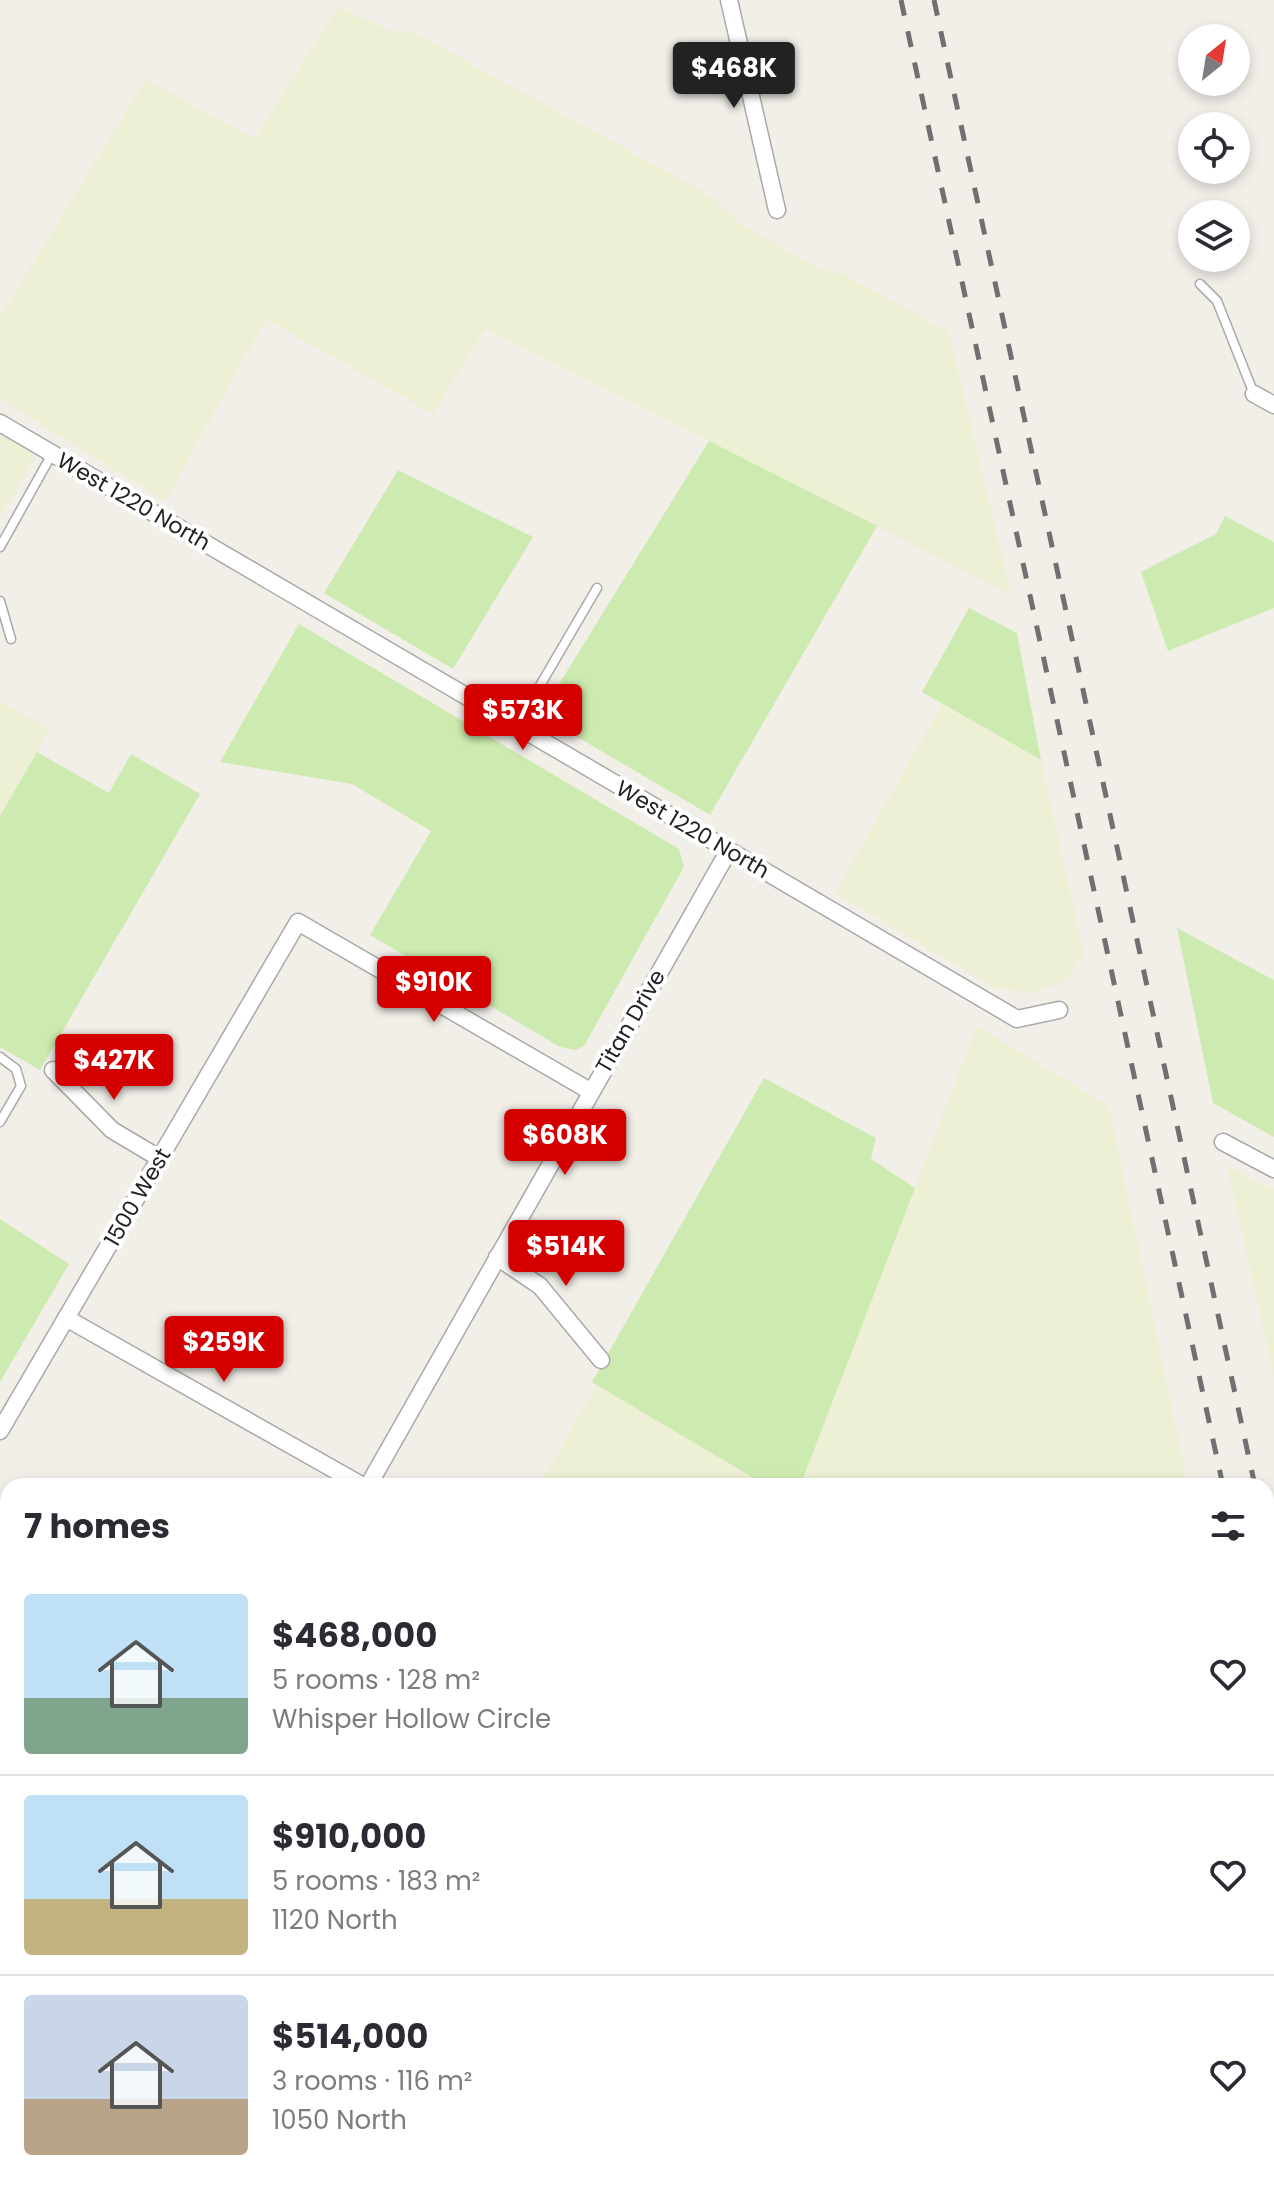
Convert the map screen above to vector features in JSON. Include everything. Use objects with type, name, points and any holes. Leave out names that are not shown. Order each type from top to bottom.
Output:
[{"type":"street","points":[[729,0],[777,210]]},
{"type":"street","points":[[1254,394],[1274,405]]},
{"type":"street","name":"West 1220 North","points":[[0,423],[1017,1019],[1059,1010]]},
{"type":"street","name":"Titan Drive","points":[[371,1478],[729,850]]},
{"type":"street","name":"1500 West","points":[[0,1431],[298,922],[590,1091]]},
{"type":"street","points":[[53,1070],[112,1130],[159,1158]]},
{"type":"street","points":[[1223,1142],[1274,1169]]},
{"type":"street","points":[[497,1257],[540,1286],[601,1360]]},
{"type":"street","points":[[66,1318],[352,1478]]},
{"type":"lane","points":[[1200,284],[1217,301],[1254,394]]},
{"type":"lane","points":[[0,547],[52,453]]},
{"type":"lane","points":[[517,725],[597,588]]},
{"type":"lane","points":[[0,601],[11,639]]},
{"type":"lane","points":[[0,1057],[16,1069],[21,1086],[0,1122]]},
{"type":"green space","points":[[339,6],[390,31],[415,33],[706,193],[741,224],[819,269],[842,273],[949,332],[1011,594],[485,329],[433,414],[266,319],[165,501],[0,399],[0,317],[146,79],[254,139]]},
{"type":"green space","points":[[0,434],[36,456],[0,517]]},
{"type":"green space","points":[[709,441],[877,526],[710,815],[540,715]]},
{"type":"green space","points":[[398,470],[533,537],[453,669],[324,593]]},
{"type":"green space","points":[[1225,516],[1274,542],[1274,608],[1168,651],[1141,572],[1216,534]]},
{"type":"green space","points":[[969,608],[1017,633],[1041,760],[922,692]]},
{"type":"green space","points":[[299,624],[679,849],[684,867],[584,1046],[576,1050],[560,1047],[370,935],[431,831],[352,784],[220,762]]},
{"type":"green space","points":[[0,701],[49,729],[0,816]]},
{"type":"green space","points":[[942,704],[1041,760],[1084,955],[1065,981],[1033,993],[993,987],[835,893]]},
{"type":"green space","points":[[37,752],[109,793],[131,754],[200,794],[40,1070],[0,1047],[0,816]]},
{"type":"green space","points":[[1177,928],[1274,980],[1274,1137],[1213,1103]]},
{"type":"green space","points":[[977,1026],[1109,1106],[1186,1478],[803,1478]]},
{"type":"green space","points":[[764,1078],[876,1138],[871,1159],[915,1188],[803,1478],[754,1478],[592,1382]]},
{"type":"green space","points":[[1227,1165],[1274,1190],[1274,1378]]},
{"type":"green space","points":[[0,1219],[69,1264],[0,1382]]},
{"type":"green space","points":[[597,1384],[754,1478],[544,1478]]},
{"type":"railway","points":[[901,0],[1221,1478]]},
{"type":"railway","points":[[934,0],[1253,1478]]}]
